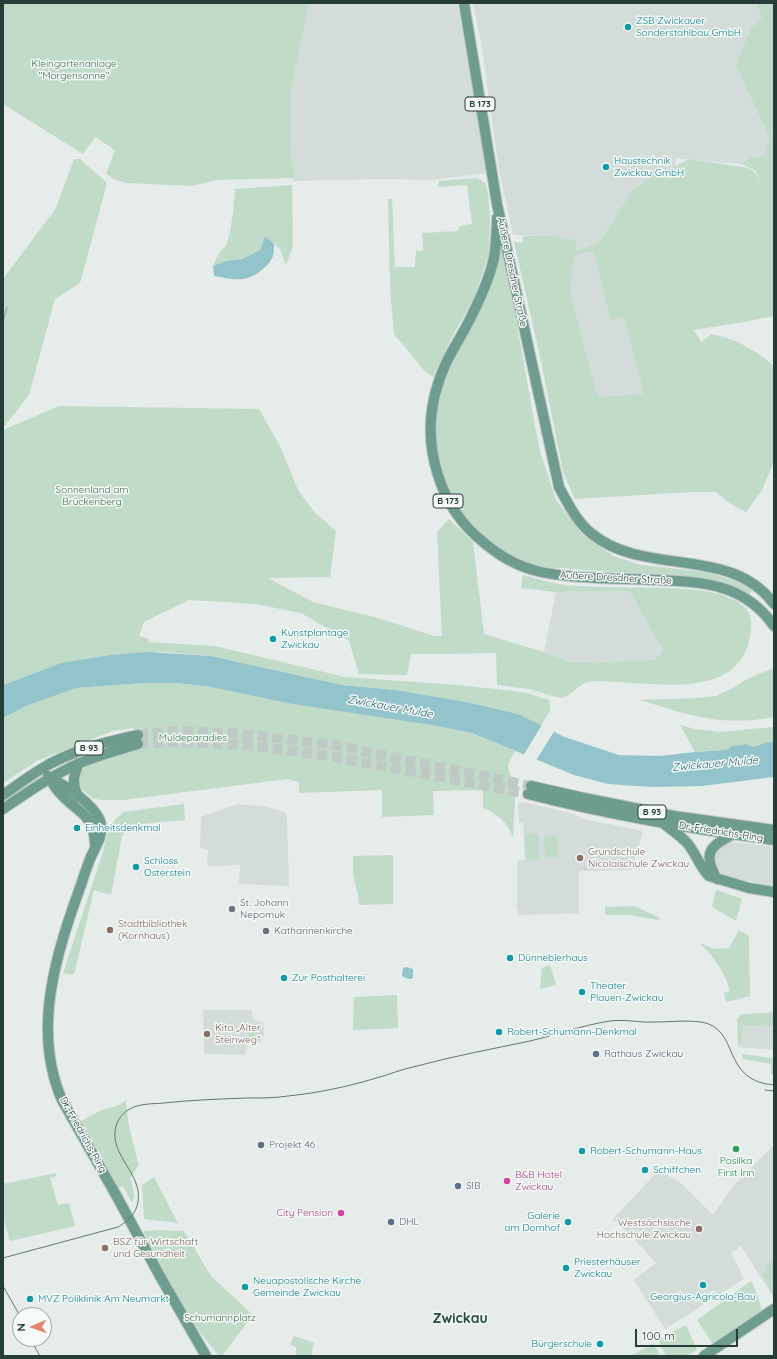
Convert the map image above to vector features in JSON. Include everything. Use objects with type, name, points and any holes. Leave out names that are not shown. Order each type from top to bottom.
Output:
[{"type":"main road","name":"Äußere Dresdner Straße","points":[[464,3],[497,204],[559,487],[581,524],[592,534],[612,547],[640,557],[704,565],[734,574],[758,588],[770,598],[774,604]]},
{"type":"main road","name":"Äußere Dresdner Straße","points":[[497,204],[495,253],[482,292],[474,310],[441,374],[431,408],[431,446],[435,468],[441,487],[450,504],[476,537],[502,557],[521,566],[538,571],[574,577],[685,581],[717,586],[746,598],[764,614],[774,626]]},
{"type":"main road","points":[[495,253],[501,248],[508,250]]},
{"type":"main road","name":"B 93","points":[[3,795],[42,768],[92,746],[111,740],[138,740],[80,763],[49,778],[3,809]]},
{"type":"main road","points":[[78,797],[74,788],[73,780],[80,763]]},
{"type":"main road","name":"Dr.-Friedrichs-Ring","points":[[42,768],[59,793],[90,823],[94,830],[95,848]]},
{"type":"main road","name":"Dr.-Friedrichs-Ring","points":[[49,778],[62,784],[94,810],[100,819],[101,833],[73,907],[53,978],[49,1003],[48,1038],[57,1087],[62,1100],[206,1356]]},
{"type":"main road","name":"Dr.-Friedrichs-Ring","points":[[774,830],[674,816],[530,790],[567,804],[662,823],[774,840]]},
{"type":"main road","points":[[662,823],[678,834],[688,844],[704,871],[709,876],[749,888],[774,892]]},
{"type":"main road","points":[[717,879],[710,866],[712,849],[721,840],[734,834]]},
{"type":"main road","points":[[704,1356],[773,1310]]},
{"type":"shaded area","points":[[309,3],[457,3],[488,173],[431,180],[382,179],[292,181],[294,178],[290,140],[290,94]]},
{"type":"shaded area","points":[[473,3],[756,3],[762,17],[750,29],[736,65],[769,137],[765,155],[762,158],[750,156],[742,164],[675,158],[676,166],[655,173],[632,191],[597,243],[576,251],[577,240],[553,236],[513,235],[499,170],[481,41]]},
{"type":"shaded area","points":[[594,251],[610,320],[624,317],[644,394],[598,397],[570,293],[574,255]]},
{"type":"shaded area","points":[[630,591],[663,649],[654,660],[571,663],[544,652],[556,592]]},
{"type":"shaded area","name":"Grundschule Nicolaischule Zwickau","points":[[523,802],[571,813],[583,819],[643,831],[632,870],[579,871],[579,913],[519,915],[517,906],[517,861],[525,860],[523,823],[519,823],[518,804]]},
{"type":"shaded area","points":[[237,804],[268,807],[286,813],[289,886],[239,884],[240,865],[207,866],[208,850],[200,848],[201,817]]},
{"type":"shaded area","points":[[733,842],[774,847],[774,886],[732,878],[722,873],[717,867],[715,859],[718,850],[723,845]]},
{"type":"shaded area","points":[[203,1010],[251,1010],[253,1019],[263,1023],[264,1033],[260,1043],[247,1043],[245,1055],[204,1054]]},
{"type":"shaded area","points":[[774,1013],[774,1050],[739,1047],[737,1021],[741,1014]]},
{"type":"shaded area","name":"Westsächsische Hochschule Zwickau","points":[[774,1145],[774,1298],[741,1246],[731,1253],[744,1279],[665,1329],[634,1280],[656,1263],[613,1219],[659,1170],[682,1184],[713,1215],[734,1185]]},
{"type":"green space","name":"Kleingartenanlage \"Morgensonne\"","points":[[3,3],[309,3],[290,94],[290,140],[294,178],[216,180],[192,186],[126,183],[116,180],[106,174],[115,150],[95,137],[83,154],[3,104]]},
{"type":"green space","points":[[756,3],[774,3],[774,316],[694,330],[701,342],[712,334],[736,341],[759,354],[774,366],[774,462],[762,490],[746,512],[729,503],[716,492],[691,492],[575,499],[563,472],[541,361],[514,242],[523,243],[523,236],[553,236],[577,240],[576,251],[597,243],[632,191],[655,173],[676,166],[689,159],[748,168],[756,173],[763,188],[756,171],[742,164],[750,156],[761,158],[765,155],[769,137],[736,65],[750,29],[762,17]],"holes":[[[594,251],[610,320],[624,317],[644,394],[598,397],[570,293],[574,255]]]},
{"type":"green space","points":[[74,159],[80,159],[106,182],[106,187],[80,283],[55,299],[29,395],[3,428],[3,279],[56,208]]},
{"type":"green space","points":[[476,178],[485,183],[488,193],[490,219],[489,255],[474,298],[454,333],[433,377],[424,370],[394,334],[390,288],[388,199],[392,199],[395,267],[415,267],[416,251],[423,250],[422,233],[458,231],[460,226],[472,224],[467,185],[439,187],[439,181]]},
{"type":"green space","points":[[292,185],[293,246],[286,265],[280,249],[265,236],[260,250],[242,259],[226,261],[213,266],[219,253],[226,246],[230,232],[235,189]]},
{"type":"green space","points":[[504,252],[539,448],[556,500],[582,534],[613,556],[641,565],[707,572],[742,583],[753,589],[749,595],[692,578],[545,567],[525,562],[508,553],[483,536],[462,513],[450,495],[441,474],[434,428],[437,402],[445,377],[499,253]]},
{"type":"green space","name":"Sonnenland am Brückenberg","points":[[59,406],[259,409],[280,446],[298,490],[315,513],[336,531],[330,577],[268,578],[313,602],[374,617],[435,636],[442,636],[437,532],[449,519],[473,542],[484,634],[544,652],[571,663],[654,660],[663,650],[630,591],[556,592],[521,588],[523,575],[564,585],[588,587],[690,589],[716,593],[741,604],[747,610],[751,618],[751,629],[745,651],[734,667],[719,677],[700,682],[679,685],[591,681],[584,683],[568,695],[560,698],[529,689],[497,685],[496,653],[411,654],[407,675],[359,674],[349,641],[301,613],[256,604],[189,600],[144,622],[139,636],[149,639],[148,642],[215,646],[345,677],[457,685],[514,691],[549,700],[550,710],[541,725],[518,714],[466,702],[396,690],[342,685],[211,656],[165,652],[110,655],[61,663],[3,685],[3,430]]},
{"type":"green space","points":[[773,660],[774,717],[741,721],[711,719],[639,700],[716,696],[747,679],[773,668]]},
{"type":"green space","name":"Muldeparadies","points":[[144,683],[177,683],[211,687],[472,733],[515,751],[508,765],[515,798],[513,837],[508,827],[501,819],[483,808],[483,790],[433,791],[434,815],[382,817],[382,790],[299,793],[299,782],[287,779],[123,800],[94,799],[82,790],[79,783],[80,772],[91,764],[107,757],[123,752],[137,750],[139,746],[137,732],[133,728],[113,731],[37,761],[3,783],[3,718],[26,706],[76,688]]},
{"type":"green space","points":[[680,725],[695,729],[722,732],[774,727],[774,742],[768,742],[753,747],[746,744],[733,746],[726,750],[695,752]]},
{"type":"green space","points":[[184,804],[185,820],[131,825],[122,836],[111,895],[94,890],[74,975],[63,973],[111,824],[123,812]]},
{"type":"green space","points":[[525,834],[539,834],[539,860],[526,861]]},
{"type":"green space","points":[[557,836],[558,857],[545,858],[544,837]]},
{"type":"green space","points":[[393,855],[393,904],[359,905],[353,874],[353,856]]},
{"type":"green space","points":[[716,890],[742,899],[736,921],[712,907]]},
{"type":"green space","points":[[634,906],[660,918],[659,920],[628,915],[605,915],[605,907]]},
{"type":"green space","points":[[739,930],[749,936],[750,996],[726,1002],[724,993],[730,991],[725,977],[714,958],[699,943],[715,949],[729,948]]},
{"type":"green space","points":[[550,965],[556,985],[540,989],[542,968]]},
{"type":"green space","points":[[397,995],[398,1028],[353,1030],[354,997]]},
{"type":"green space","points":[[774,1012],[774,1026],[742,1025],[742,1044],[738,1045],[737,1019],[742,1015]]},
{"type":"green space","points":[[261,1027],[260,1040],[248,1041],[248,1028]]},
{"type":"green space","points":[[742,1054],[774,1058],[774,1075],[771,1075],[771,1064],[743,1059]]},
{"type":"green space","points":[[126,1100],[129,1125],[139,1165],[130,1178],[134,1194],[132,1203],[123,1186],[119,1188],[81,1121],[102,1110],[117,1106]]},
{"type":"green space","points":[[56,1173],[56,1176],[50,1178],[58,1205],[69,1203],[75,1226],[10,1241],[3,1217],[3,1184]]},
{"type":"green space","points":[[154,1177],[178,1223],[144,1219],[142,1185]]},
{"type":"green space","name":"Schumannplatz","points":[[143,1231],[184,1231],[211,1276],[253,1315],[222,1356],[219,1356],[188,1317]]},
{"type":"green space","points":[[774,1260],[774,1299],[763,1274],[767,1270],[765,1266]]},
{"type":"green space","points":[[751,1281],[762,1310],[712,1343],[697,1320]]},
{"type":"green space","points":[[686,1325],[697,1350],[686,1356],[666,1356],[658,1340]]},
{"type":"green space","points":[[294,1336],[314,1343],[311,1356],[299,1356],[295,1353],[297,1348],[290,1344]]},
{"type":"green space","points":[[654,1343],[660,1356],[631,1356]]},
{"type":"water","points":[[265,236],[274,244],[274,250],[271,260],[263,269],[251,277],[240,279],[228,279],[214,276],[213,266],[226,261],[242,259],[260,250]]},
{"type":"water","name":"Zwickauer Mulde","points":[[148,652],[211,656],[342,685],[396,690],[466,702],[518,714],[562,736],[619,755],[660,756],[726,750],[732,746],[746,744],[753,747],[768,742],[774,742],[774,777],[702,786],[651,787],[608,784],[574,775],[472,733],[432,725],[293,704],[211,687],[177,683],[144,683],[76,688],[26,706],[3,718],[3,685],[61,663],[110,655]]},
{"type":"water","points":[[407,967],[413,969],[413,978],[409,979],[402,976],[403,968]]},
{"type":"pier","points":[[543,723],[555,730],[535,762],[523,756]]},
{"type":"waterway","points":[[3,322],[7,308]]},
{"type":"tunnel","points":[[138,735],[172,731],[234,733],[335,745],[531,786]]},
{"type":"tunnel","points":[[138,744],[171,742],[245,745],[336,757],[528,794]]},
{"type":"tram line","points":[[3,1258],[118,1227],[131,1217],[137,1206],[138,1192],[136,1182],[121,1155],[115,1136],[116,1126],[121,1116],[128,1110],[141,1105],[299,1095],[352,1085],[445,1059],[530,1041],[610,1021],[695,1021],[713,1026],[722,1034],[738,1065],[745,1074],[757,1081],[774,1085]]},
{"type":"tram line","points":[[765,1090],[774,1091]]},
{"type":"tram line","points":[[3,1286],[15,1307]]},
{"type":"tram line","points":[[35,1347],[40,1356]]},
{"type":"place","name":"ZSB Zwickauer Sonderstahlbau GmbH","points":[[628,27]]},
{"type":"place","name":"Haustechnik Zwickau GmbH","points":[[606,167]]},
{"type":"place","name":"Kunstplantage Zwickau","points":[[273,639]]},
{"type":"place","name":"Einheitsdenkmal","points":[[77,828]]},
{"type":"place","name":"Grundschule Nicolaischule Zwickau","points":[[580,858]]},
{"type":"place","name":"Schloss Osterstein","points":[[136,867]]},
{"type":"place","name":"St. Johann Nepomuk","points":[[232,909]]},
{"type":"place","name":"Stadtbibliothek (Kornhaus)","points":[[110,930]]},
{"type":"place","name":"Katharinenkirche","points":[[266,931]]},
{"type":"place","name":"Dünnebierhaus","points":[[510,958]]},
{"type":"place","name":"Zur Posthalterei","points":[[284,978]]},
{"type":"place","name":"Theater Plauen-Zwickau","points":[[582,992]]},
{"type":"place","name":"Robert-Schumann-Denkmal","points":[[499,1032]]},
{"type":"place","name":"Kita „Alter Steinweg“","points":[[207,1034]]},
{"type":"place","name":"Rathaus Zwickau","points":[[596,1054]]},
{"type":"place","name":"Projekt 46","points":[[261,1145]]},
{"type":"place","name":"Posilka First Inn","points":[[736,1149]]},
{"type":"place","name":"Robert-Schumann-Haus","points":[[582,1151]]},
{"type":"place","name":"Schiffchen","points":[[645,1170]]},
{"type":"place","name":"B&B Hotel Zwickau","points":[[507,1181]]},
{"type":"place","name":"SIB","points":[[458,1186]]},
{"type":"place","name":"City Pension","points":[[341,1213]]},
{"type":"place","name":"DHL","points":[[391,1222]]},
{"type":"place","name":"Galerie am Domhof","points":[[568,1222]]},
{"type":"place","name":"Westsächsische Hochschule Zwickau","points":[[699,1229]]},
{"type":"place","name":"BSZ für Wirtschaft und Gesundheit","points":[[105,1248]]},
{"type":"place","name":"Priesterhäuser Zwickau","points":[[566,1268]]},
{"type":"place","name":"Georgius-Agricola-Bau","points":[[703,1285]]},
{"type":"place","name":"Neuapostolische Kirche Gemeinde Zwickau","points":[[245,1287]]},
{"type":"place","name":"MVZ Poliklinik Am Neumarkt","points":[[30,1299]]},
{"type":"place","name":"Bürgerschule","points":[[600,1344]]},
{"type":"district","name":"Zwickau","points":[[460,1319]]}]
